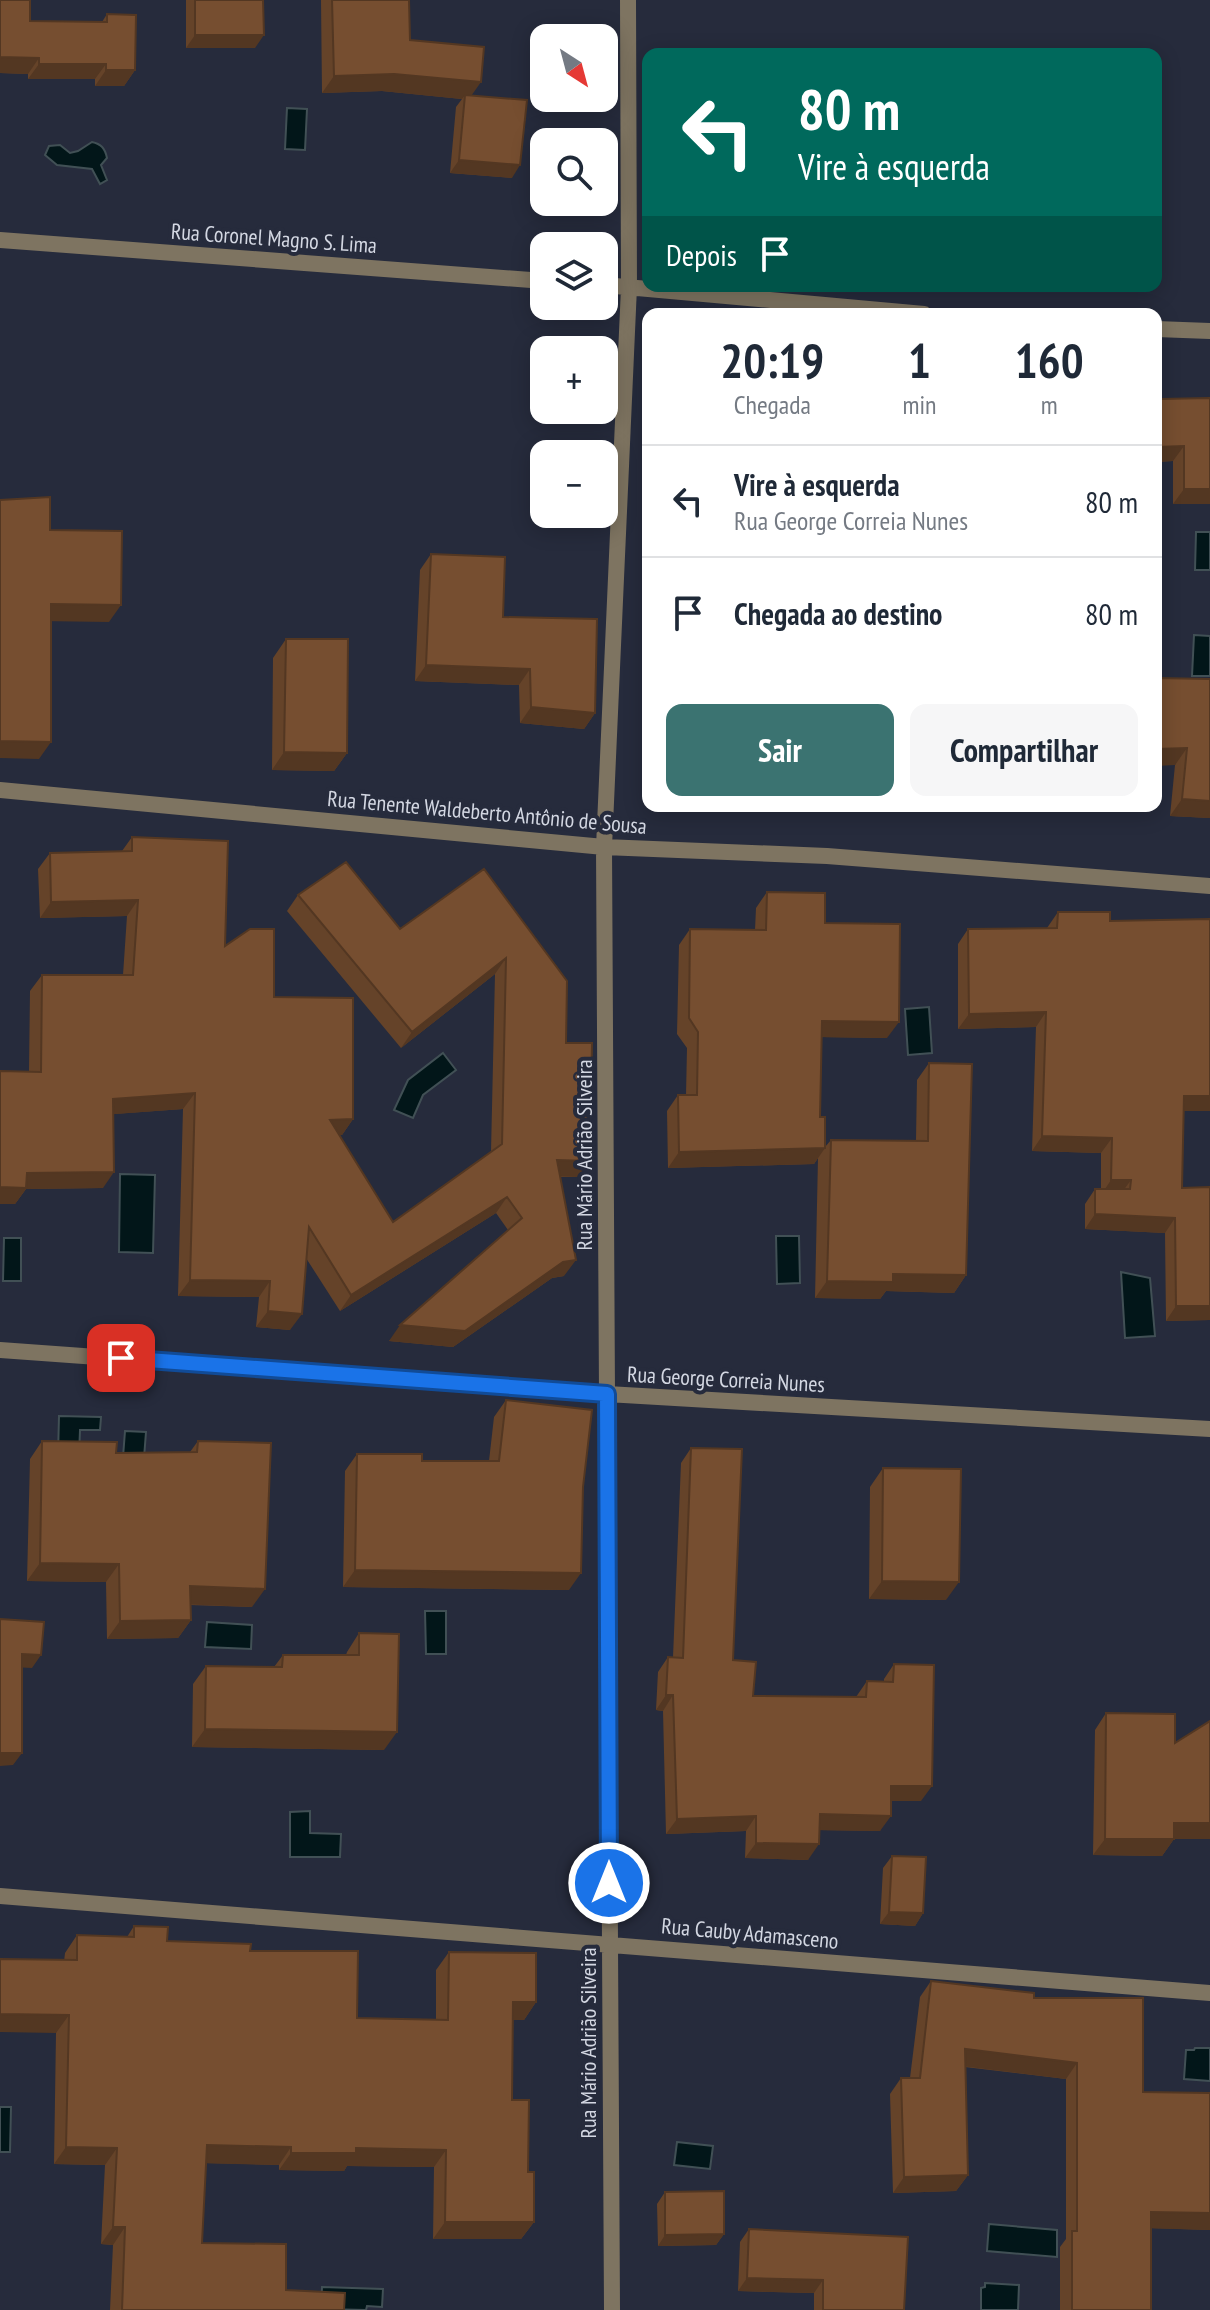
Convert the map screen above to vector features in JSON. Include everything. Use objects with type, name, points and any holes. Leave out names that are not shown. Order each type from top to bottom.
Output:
[{"type":"street","name":"Rua Mário Adrião Silveira","points":[[612,2310],[604,847],[629,287],[628,0]]},
{"type":"street","name":"Rua Coronel Magno S. Lima","points":[[0,240],[530,280]]},
{"type":"street","points":[[618,286],[642,288]]},
{"type":"street","points":[[684,292],[858,308]]},
{"type":"street","points":[[1162,329],[1210,331]]},
{"type":"street","name":"Rua Tenente Waldeberto Antônio de Sousa","points":[[0,790],[604,847],[827,856],[1210,886]]},
{"type":"street","name":"Rua George Correia Nunes","points":[[0,1350],[607,1394],[1210,1429]]},
{"type":"street","name":"Rua Cauby Adamasceno","points":[[0,1896],[1210,1993]]},
{"type":"shaded area","points":[[287,108],[307,109],[305,150],[285,149]]},
{"type":"shaded area","points":[[92,142],[102,147],[107,158],[101,165],[107,180],[100,184],[92,169],[57,165],[45,155],[49,146],[60,145],[70,153]]},
{"type":"shaded area","points":[[1196,532],[1210,532],[1210,570],[1195,570]]},
{"type":"shaded area","points":[[1194,635],[1210,636],[1210,676],[1192,676]]},
{"type":"shaded area","points":[[929,1007],[932,1053],[908,1055],[905,1009]]},
{"type":"shaded area","points":[[443,1053],[456,1070],[423,1095],[413,1118],[394,1110],[408,1080]]},
{"type":"shaded area","points":[[120,1174],[155,1175],[153,1253],[119,1252]]},
{"type":"shaded area","points":[[776,1236],[799,1236],[800,1283],[777,1284]]},
{"type":"shaded area","points":[[4,1238],[21,1238],[21,1281],[3,1281]]},
{"type":"shaded area","points":[[1121,1272],[1150,1278],[1155,1336],[1125,1338]]},
{"type":"shaded area","points":[[59,1416],[101,1417],[100,1430],[80,1430],[79,1456],[58,1456]]},
{"type":"shaded area","points":[[125,1431],[146,1432],[143,1471],[122,1470]]},
{"type":"shaded area","points":[[425,1611],[446,1611],[446,1654],[426,1654]]},
{"type":"shaded area","points":[[207,1622],[252,1625],[251,1649],[205,1647]]},
{"type":"shaded area","points":[[310,1811],[310,1833],[341,1834],[340,1857],[290,1857],[290,1812]]},
{"type":"shaded area","points":[[1210,2048],[1210,2081],[1184,2079],[1186,2050]]},
{"type":"shaded area","points":[[0,2107],[11,2107],[10,2152],[0,2152]]},
{"type":"shaded area","points":[[677,2142],[713,2146],[710,2169],[674,2165]]},
{"type":"shaded area","points":[[989,2224],[1057,2230],[1057,2257],[987,2251]]},
{"type":"shaded area","points":[[985,2283],[1019,2285],[1018,2310],[981,2310],[981,2288],[985,2287]]},
{"type":"shaded area","points":[[322,2287],[383,2289],[382,2307],[367,2306],[366,2310],[321,2309]]},
{"type":"building","points":[[0,0],[30,0],[30,21],[107,22],[107,14],[136,15],[135,70],[106,70],[106,64],[39,64],[39,58],[0,57]]},
{"type":"building","points":[[195,0],[263,0],[264,35],[195,35]]},
{"type":"building","points":[[332,0],[409,0],[410,40],[484,47],[481,82],[394,74],[334,76]]},
{"type":"building","points":[[465,95],[527,100],[520,165],[459,160]]},
{"type":"building","points":[[1210,398],[1210,489],[1184,489],[1184,446],[1162,447],[1162,399]]},
{"type":"building","points":[[50,497],[50,530],[122,531],[121,605],[51,604],[51,742],[0,741],[0,500]]},
{"type":"building","points":[[431,554],[505,557],[503,617],[597,619],[595,713],[531,707],[530,669],[426,665]]},
{"type":"building","points":[[286,639],[348,639],[347,753],[284,752]]},
{"type":"building","points":[[1162,678],[1210,679],[1210,801],[1182,799],[1187,748],[1162,749]]},
{"type":"building","points":[[132,837],[228,841],[225,946],[250,929],[274,929],[274,997],[353,998],[353,1119],[330,1120],[393,1222],[502,1144],[506,958],[412,1032],[298,895],[346,862],[400,929],[484,869],[567,981],[566,1043],[592,1043],[590,1161],[557,1160],[576,1260],[563,1262],[465,1331],[400,1325],[522,1218],[507,1197],[351,1295],[309,1227],[302,1314],[268,1311],[270,1281],[190,1280],[195,1093],[113,1099],[114,1172],[27,1173],[26,1188],[0,1187],[0,1071],[41,1072],[42,975],[133,975],[138,900],[51,902],[50,853],[132,851]]},
{"type":"building","points":[[767,892],[825,893],[825,923],[900,924],[899,1022],[822,1021],[820,1117],[825,1117],[825,1148],[679,1152],[678,1095],[697,1095],[698,1032],[689,1018],[690,929],[766,930]]},
{"type":"building","points":[[1058,912],[1110,912],[1110,921],[1210,919],[1210,1096],[1184,1096],[1182,1188],[1210,1187],[1210,1306],[1176,1306],[1175,1218],[1095,1214],[1095,1189],[1130,1189],[1131,1180],[1111,1180],[1112,1138],[1042,1136],[1046,1012],[969,1014],[968,929],[1057,928]]},
{"type":"building","points":[[929,1063],[972,1064],[966,1275],[893,1274],[893,1282],[827,1281],[831,1140],[928,1141]]},
{"type":"building","points":[[506,1400],[592,1410],[583,1487],[581,1573],[355,1570],[357,1454],[422,1454],[422,1461],[499,1461]]},
{"type":"building","points":[[42,1441],[117,1442],[116,1453],[197,1452],[198,1441],[271,1443],[265,1589],[190,1586],[191,1620],[120,1621],[119,1564],[40,1563]]},
{"type":"building","points":[[691,1448],[742,1449],[733,1660],[756,1662],[753,1696],[866,1697],[867,1681],[893,1682],[894,1664],[934,1665],[932,1786],[891,1786],[891,1816],[820,1814],[819,1844],[756,1843],[756,1816],[677,1819],[673,1695],[666,1695],[668,1657],[683,1658]]},
{"type":"building","points":[[883,1468],[961,1469],[959,1582],[882,1581]]},
{"type":"building","points":[[0,1619],[44,1622],[41,1655],[22,1654],[22,1753],[0,1753]]},
{"type":"building","points":[[359,1633],[399,1634],[397,1732],[205,1729],[206,1666],[282,1667],[283,1655],[359,1655]]},
{"type":"building","points":[[1106,1713],[1175,1714],[1175,1743],[1210,1721],[1210,1823],[1174,1823],[1174,1839],[1105,1839]]},
{"type":"building","points":[[892,1856],[926,1857],[923,1913],[889,1912]]},
{"type":"building","points":[[134,1926],[168,1927],[167,1941],[251,1944],[250,1951],[358,1951],[357,2018],[448,2020],[449,1952],[536,1953],[536,2002],[513,2002],[512,2100],[529,2100],[528,2172],[534,2172],[534,2222],[445,2222],[446,2150],[356,2148],[356,2153],[291,2153],[291,2147],[207,2145],[202,2243],[286,2244],[286,2290],[345,2293],[344,2310],[122,2310],[125,2227],[113,2227],[117,2148],[66,2147],[69,2015],[0,2014],[0,1959],[77,1960],[77,1935],[134,1937]]},
{"type":"building","points":[[931,1981],[1034,1993],[1034,1998],[1143,1998],[1143,2092],[1210,2093],[1210,2213],[1151,2212],[1151,2310],[1072,2310],[1072,2231],[1077,2231],[1077,2063],[965,2049],[968,2175],[904,2177],[901,2078],[920,2078]]},
{"type":"building","points":[[724,2191],[724,2234],[665,2235],[665,2192]]},
{"type":"building","points":[[749,2229],[908,2237],[904,2310],[823,2310],[823,2280],[747,2278]]},
{"type":"route","points":[[121,1358],[607,1394],[609,1883]]}]
